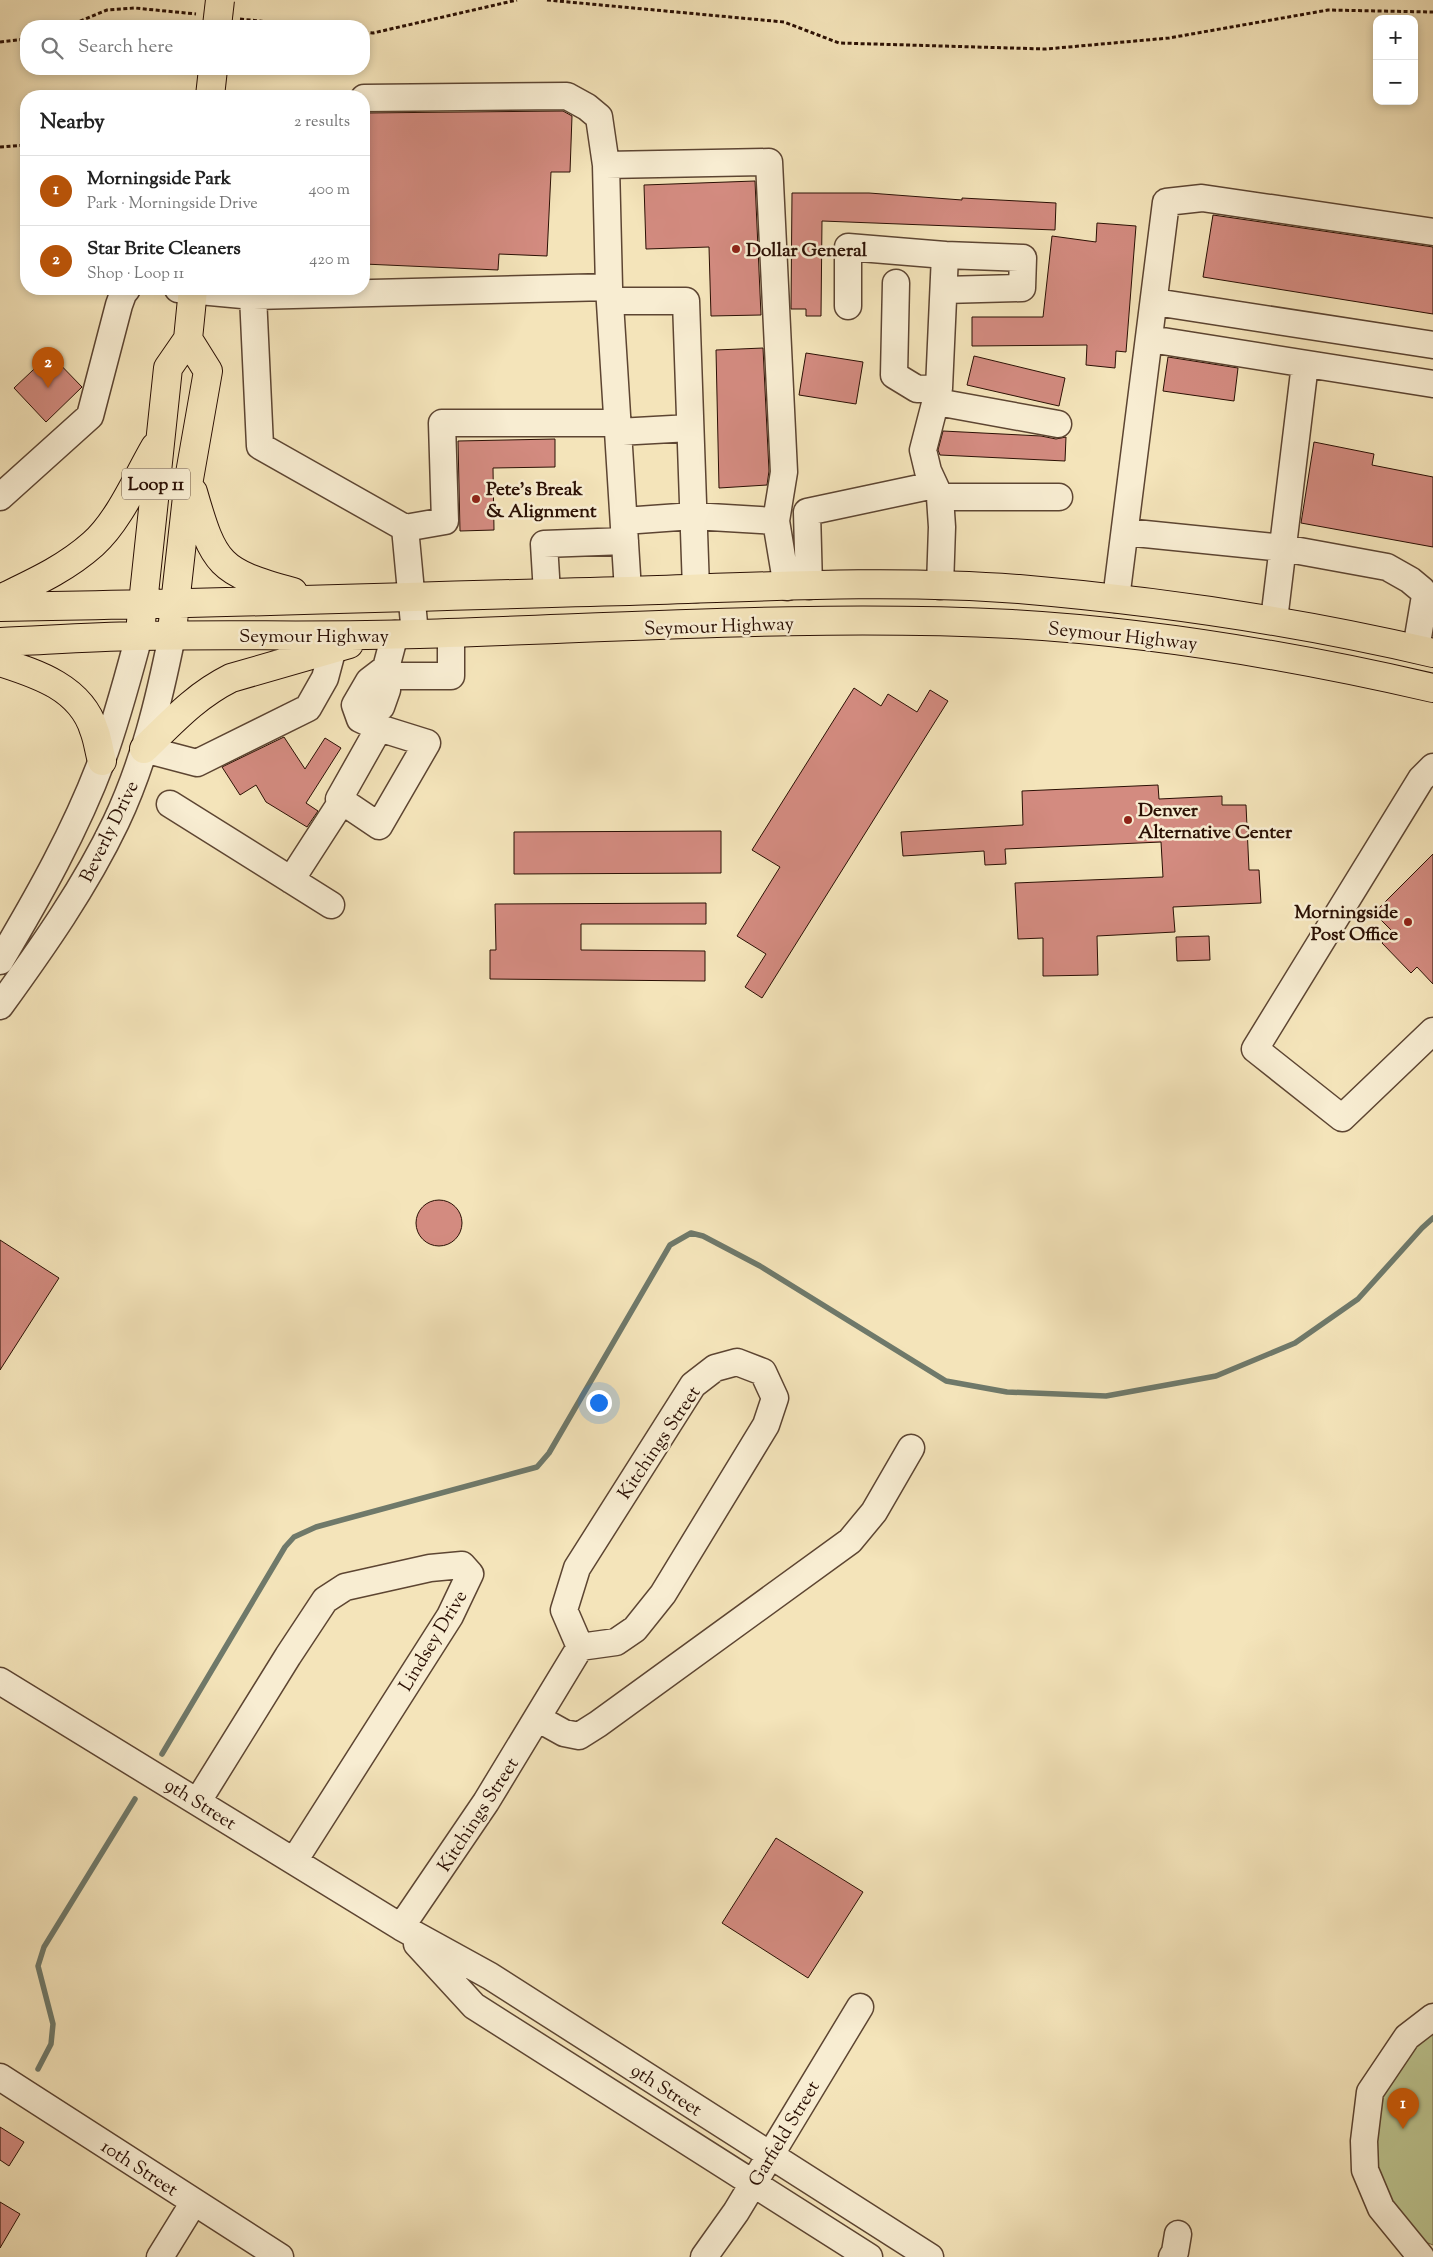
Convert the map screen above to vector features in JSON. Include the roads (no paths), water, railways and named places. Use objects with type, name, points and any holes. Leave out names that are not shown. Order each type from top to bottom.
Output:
[{"type":"main road","points":[[211,90],[212,75]]},
{"type":"main road","name":"Loop 11","points":[[172,636],[174,605],[190,479],[208,371],[188,339],[188,295]]},
{"type":"main road","name":"Loop 11","points":[[139,636],[144,605],[168,368],[188,339]]},
{"type":"main road","points":[[0,598],[59,570],[94,543],[118,514],[160,440]]},
{"type":"main road","points":[[190,479],[205,535],[222,562],[255,582],[321,599]]},
{"type":"main road","name":"Seymour Highway","points":[[0,607],[174,605],[696,589],[940,586],[1116,599],[1274,620],[1425,651]]},
{"type":"main road","points":[[743,588],[747,623]]},
{"type":"main road","points":[[1037,626],[1040,592]]},
{"type":"main road","name":"Seymour Highway","points":[[0,642],[139,636],[451,633],[747,623],[905,621],[1037,626],[1247,649],[1318,662],[1433,688]]},
{"type":"main road","points":[[1318,662],[1320,628]]},
{"type":"main road","points":[[144,749],[188,706],[231,678],[333,648],[396,634]]},
{"type":"main road","points":[[0,662],[44,677],[71,696],[89,718],[102,761]]},
{"type":"street","points":[[370,98],[567,96],[587,107],[599,117],[606,165],[609,294],[628,591]]},
{"type":"street","points":[[606,165],[769,162],[784,472],[776,521],[798,587]]},
{"type":"street","points":[[1116,599],[1155,302],[1166,202],[1202,198],[1433,232]]},
{"type":"street","points":[[848,306],[848,247],[945,255],[1023,258],[1022,288],[944,290]]},
{"type":"street","points":[[940,586],[942,527],[937,491],[928,471],[923,450],[938,395],[945,255]]},
{"type":"street","points":[[896,283],[894,375],[917,389],[1058,424]]},
{"type":"street","points":[[370,291],[609,294],[686,301],[696,589]]},
{"type":"street","points":[[0,497],[90,416],[122,295]]},
{"type":"street","points":[[242,295],[261,295]]},
{"type":"street","points":[[253,296],[260,446],[405,528],[446,521],[442,423],[690,428]]},
{"type":"street","points":[[1155,302],[1433,345]]},
{"type":"street","points":[[1150,339],[1433,384]]},
{"type":"street","points":[[1274,620],[1305,364]]},
{"type":"street","points":[[798,587],[807,512],[937,491],[1060,497]]},
{"type":"street","points":[[547,593],[544,544],[624,531],[693,516],[776,521]]},
{"type":"street","points":[[385,675],[396,634],[410,597],[405,528]]},
{"type":"street","points":[[1125,532],[1283,548],[1388,567],[1410,580],[1422,590],[1425,596],[1425,651]]},
{"type":"street","points":[[374,722],[339,799],[379,826],[427,743],[374,722],[360,718],[355,705],[368,681],[385,675],[451,676],[451,633]]},
{"type":"street","name":"Beverly Drive","points":[[0,961],[74,825],[102,761],[139,636]]},
{"type":"street","name":"Beverly Drive","points":[[0,1006],[52,932],[106,841],[131,786],[144,749],[154,716],[172,636]]},
{"type":"street","points":[[144,749],[197,763],[308,708],[325,678],[333,648]]},
{"type":"street","points":[[1433,767],[1421,779],[1255,1049],[1342,1118],[1433,1031]]},
{"type":"street","points":[[291,880],[342,801]]},
{"type":"street","points":[[170,804],[331,905]]},
{"type":"street","points":[[74,825],[106,841]]},
{"type":"street","name":"Kitchings Street","points":[[737,1362],[763,1372],[775,1398],[766,1425],[663,1594],[635,1629],[616,1642],[580,1647],[564,1610],[577,1568],[693,1385],[715,1368],[737,1362]]},
{"type":"street","points":[[537,1718],[564,1733],[579,1736],[614,1712],[850,1541],[874,1512],[910,1448]]},
{"type":"street","name":"Lindsey Drive","points":[[198,1801],[325,1600],[345,1587],[430,1568],[462,1565],[470,1574],[450,1616],[294,1861]]},
{"type":"street","name":"Kitchings Street","points":[[401,1927],[486,1802],[580,1647]]},
{"type":"street","name":"9th Street","points":[[0,1680],[401,1927],[490,1976],[930,2257]]},
{"type":"street","name":"9th Street","points":[[401,1927],[474,2006],[869,2257]]},
{"type":"street","name":"Garfield Street","points":[[704,2257],[771,2156],[805,2095],[860,2007]]},
{"type":"street","points":[[1421,2257],[1381,2208],[1364,2170],[1364,2141],[1370,2092],[1406,2037],[1433,2017]]},
{"type":"street","name":"10th Street","points":[[6,2087],[280,2257]]},
{"type":"street","points":[[160,2257],[194,2202]]},
{"type":"waterway","points":[[162,1754],[285,1547],[294,1537],[316,1527],[537,1467],[549,1453],[670,1245],[691,1233],[703,1236],[760,1266],[946,1381],[1007,1392],[1106,1396],[1216,1376],[1295,1343],[1358,1299],[1433,1218]]},
{"type":"waterway","points":[[38,2069],[51,2044],[53,2024],[38,1966],[44,1947],[135,1799]]},
{"type":"place","name":"Dollar General","points":[[736,249]]},
{"type":"place","name":"Star Brite Cleaners","points":[[48,388]]},
{"type":"place","name":"Pete's Break & Alignment","points":[[476,499]]},
{"type":"place","name":"Denver Alternative Center","points":[[1128,820]]},
{"type":"place","name":"Morningside Post Office","points":[[1408,922]]},
{"type":"place","name":"Morningside Park","points":[[1403,2129]]}]
